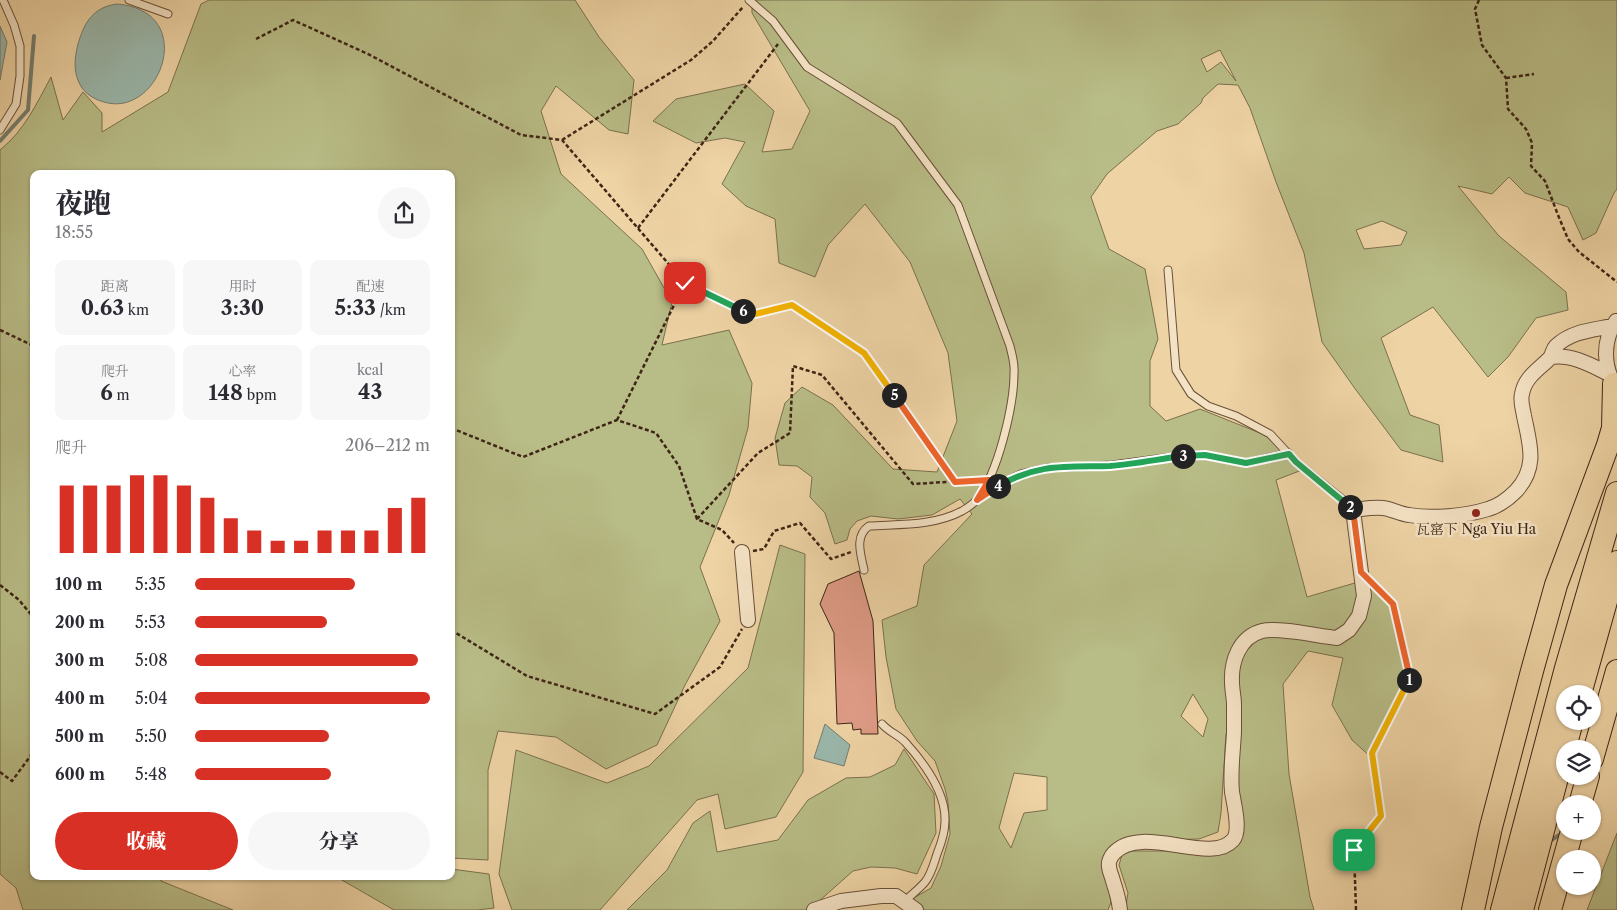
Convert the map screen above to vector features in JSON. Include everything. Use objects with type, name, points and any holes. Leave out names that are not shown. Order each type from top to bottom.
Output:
[{"type":"highway","points":[[1473,910],[1491,827],[1534,661],[1556,585],[1600,469],[1612,428],[1613,382]]},
{"type":"highway","points":[[1502,910],[1566,668],[1617,492]]},
{"type":"highway","points":[[1583,685],[1617,562]]},
{"type":"highway","points":[[1597,740],[1617,671]]},
{"type":"highway","points":[[1522,910],[1570,730]]},
{"type":"highway","points":[[1550,910],[1569,840]]},
{"type":"street","points":[[1120,910],[1108,865],[1111,855],[1118,848],[1126,844],[1144,842],[1210,848],[1228,845],[1235,838],[1237,830],[1231,780],[1234,704],[1232,683],[1233,668],[1237,654],[1242,644],[1252,635],[1263,631],[1279,630],[1337,638],[1349,630],[1358,616],[1364,596],[1353,510],[1384,508],[1408,515],[1432,518],[1487,510],[1510,497],[1525,482],[1531,463],[1530,442],[1521,395],[1524,386],[1534,370],[1551,357],[1554,348],[1572,336],[1615,322]]},
{"type":"street","points":[[1613,382],[1606,358],[1607,341],[1615,322]]},
{"type":"street","points":[[1551,357],[1582,361],[1613,382]]},
{"type":"street","points":[[742,552],[748,620]]},
{"type":"street","points":[[814,910],[841,901],[880,896],[896,896],[911,906]]},
{"type":"lane","points":[[0,130],[16,104],[20,76],[20,46],[14,25],[3,0]]},
{"type":"lane","points":[[129,0],[168,14]]},
{"type":"lane","points":[[749,0],[773,21],[807,68],[896,123],[958,204],[1010,346],[1014,371],[1011,406],[1004,436],[989,480],[977,500]]},
{"type":"lane","points":[[1168,270],[1176,370],[1191,394],[1208,406],[1236,416],[1270,434],[1296,462],[1353,510]]},
{"type":"lane","points":[[864,570],[860,541],[862,533],[869,526],[912,524],[938,520],[962,511],[999,485],[1021,474],[1048,468],[1112,466],[1187,455],[1205,455],[1246,463],[1289,454]]},
{"type":"lane","points":[[882,724],[888,731],[904,741],[926,770],[943,803],[945,821],[941,843],[926,881],[911,906]]},
{"type":"path","points":[[1479,0],[1475,10],[1482,45],[1506,78],[1508,110],[1526,129],[1532,143],[1531,166],[1545,181],[1568,238],[1579,252],[1617,282]]},
{"type":"path","points":[[256,39],[293,20],[368,54],[521,135],[562,140],[691,60],[713,41],[743,7]]},
{"type":"path","points":[[638,228],[784,36]]},
{"type":"path","points":[[1506,78],[1534,74]]},
{"type":"path","points":[[562,140],[685,283],[751,315],[792,305],[864,353],[955,482]]},
{"type":"path","points":[[617,420],[685,283]]},
{"type":"path","points":[[0,330],[30,344]]},
{"type":"path","points":[[697,519],[758,453],[790,433],[793,366],[822,376],[913,484],[989,480]]},
{"type":"path","points":[[455,430],[523,457],[617,420],[656,433],[679,466],[697,519],[722,530],[742,552],[764,549],[774,530],[800,523],[831,559],[860,549]]},
{"type":"path","points":[[1356,910],[1354,850],[1381,816],[1372,753],[1410,678],[1393,604],[1361,572]]},
{"type":"path","points":[[0,584],[19,600],[30,613]]},
{"type":"path","points":[[455,632],[527,676],[655,714],[720,668],[748,620]]},
{"type":"path","points":[[0,772],[12,781],[30,756]]},
{"type":"green space","points":[[209,0],[575,0],[599,37],[634,80],[628,134],[609,130],[556,86],[541,111],[561,174],[642,249],[672,302],[662,345],[729,330],[752,383],[748,428],[729,495],[700,567],[720,621],[685,685],[657,745],[606,769],[556,737],[498,731],[488,770],[488,860],[455,858],[455,170],[30,170],[30,880],[161,880],[233,910],[23,910],[16,888],[0,874],[0,150],[23,125],[51,77],[63,120],[83,92],[102,113],[102,132],[168,92],[201,4]]},
{"type":"green space","points":[[752,0],[1617,0],[1617,189],[1596,233],[1583,240],[1568,207],[1525,193],[1509,177],[1492,194],[1458,186],[1499,236],[1566,292],[1568,310],[1536,318],[1508,357],[1488,377],[1433,307],[1381,338],[1410,415],[1439,425],[1443,462],[1401,450],[1322,342],[1304,253],[1250,108],[1238,85],[1218,84],[1178,124],[1157,131],[1107,174],[1091,197],[1109,249],[1145,269],[1158,339],[1150,361],[1150,406],[1166,421],[1200,409],[1265,435],[1302,470],[1276,480],[1307,597],[1365,580],[1393,604],[1413,672],[1373,759],[1352,740],[1332,705],[1343,658],[1308,651],[1283,684],[1289,774],[1310,897],[1314,910],[1125,910],[1128,893],[1119,865],[1123,851],[1231,851],[1238,842],[1231,738],[1226,734],[1218,832],[1199,839],[1117,841],[1104,857],[1111,902],[1108,910],[908,910],[912,899],[931,888],[941,866],[950,834],[948,802],[935,761],[917,741],[896,709],[886,657],[882,620],[917,606],[924,565],[972,514],[960,499],[932,515],[898,519],[871,516],[857,521],[850,529],[847,540],[835,544],[825,513],[810,497],[812,477],[797,466],[779,465],[775,438],[785,403],[802,387],[833,405],[893,469],[937,472],[957,421],[948,353],[910,262],[865,204],[828,245],[815,277],[779,263],[775,219],[746,206],[722,184],[745,142],[725,138],[696,143],[653,121],[676,99],[745,84],[774,111],[762,152],[792,149],[810,111],[752,13]],"holes":[[[1220,50],[1236,81],[1221,62],[1207,72],[1201,59]],[[1382,221],[1407,232],[1401,245],[1364,249],[1356,230]],[[1193,694],[1208,719],[1203,737],[1181,716]],[[1014,773],[1047,777],[1047,810],[1024,813],[1011,848],[999,828]]]},
{"type":"green space","points":[[780,545],[805,554],[803,772],[776,817],[725,829],[718,794],[697,800],[600,910],[512,910],[499,874],[516,750],[607,783],[649,766],[748,668]]},
{"type":"green space","points":[[904,749],[934,794],[936,833],[917,874],[895,868],[871,867],[853,871],[809,910],[627,910],[667,870],[693,823],[710,811],[717,852],[778,840],[808,800],[846,778],[870,777],[895,765]]},
{"type":"green space","points":[[1617,833],[1617,910],[1587,910],[1593,895],[1601,895],[1601,874]]},
{"type":"green space","points":[[455,870],[489,874],[494,908],[477,910],[394,910],[342,880],[455,880]]},
{"type":"shaded area","points":[[117,4],[143,11],[158,25],[164,43],[163,62],[155,80],[141,95],[124,103],[104,102],[89,95],[79,83],[75,67],[78,44],[83,29],[91,17],[102,9]]},
{"type":"shaded area","points":[[0,26],[7,42],[0,80]]},
{"type":"shaded area","points":[[825,724],[850,745],[844,766],[814,758]]},
{"type":"building","points":[[859,571],[873,621],[878,734],[861,734],[861,729],[853,730],[852,723],[837,724],[834,633],[820,604],[828,584]]},
{"type":"waterway","points":[[0,141],[28,110],[34,36]]},
{"type":"waterway","points":[[1548,842],[1556,837]]},
{"type":"place","name":"瓦窰下 Nga Yiu Ha","points":[[1476,513]]},
{"type":"route","points":[[685,283],[751,315],[792,305],[864,353],[955,482],[989,480],[977,500],[999,485],[1021,474],[1048,468],[1062,466],[1112,466],[1187,455],[1205,455],[1246,463],[1267,457],[1289,454],[1313,477],[1347,503],[1353,510],[1361,572],[1393,604],[1410,678],[1372,753],[1381,816],[1354,850]]}]
